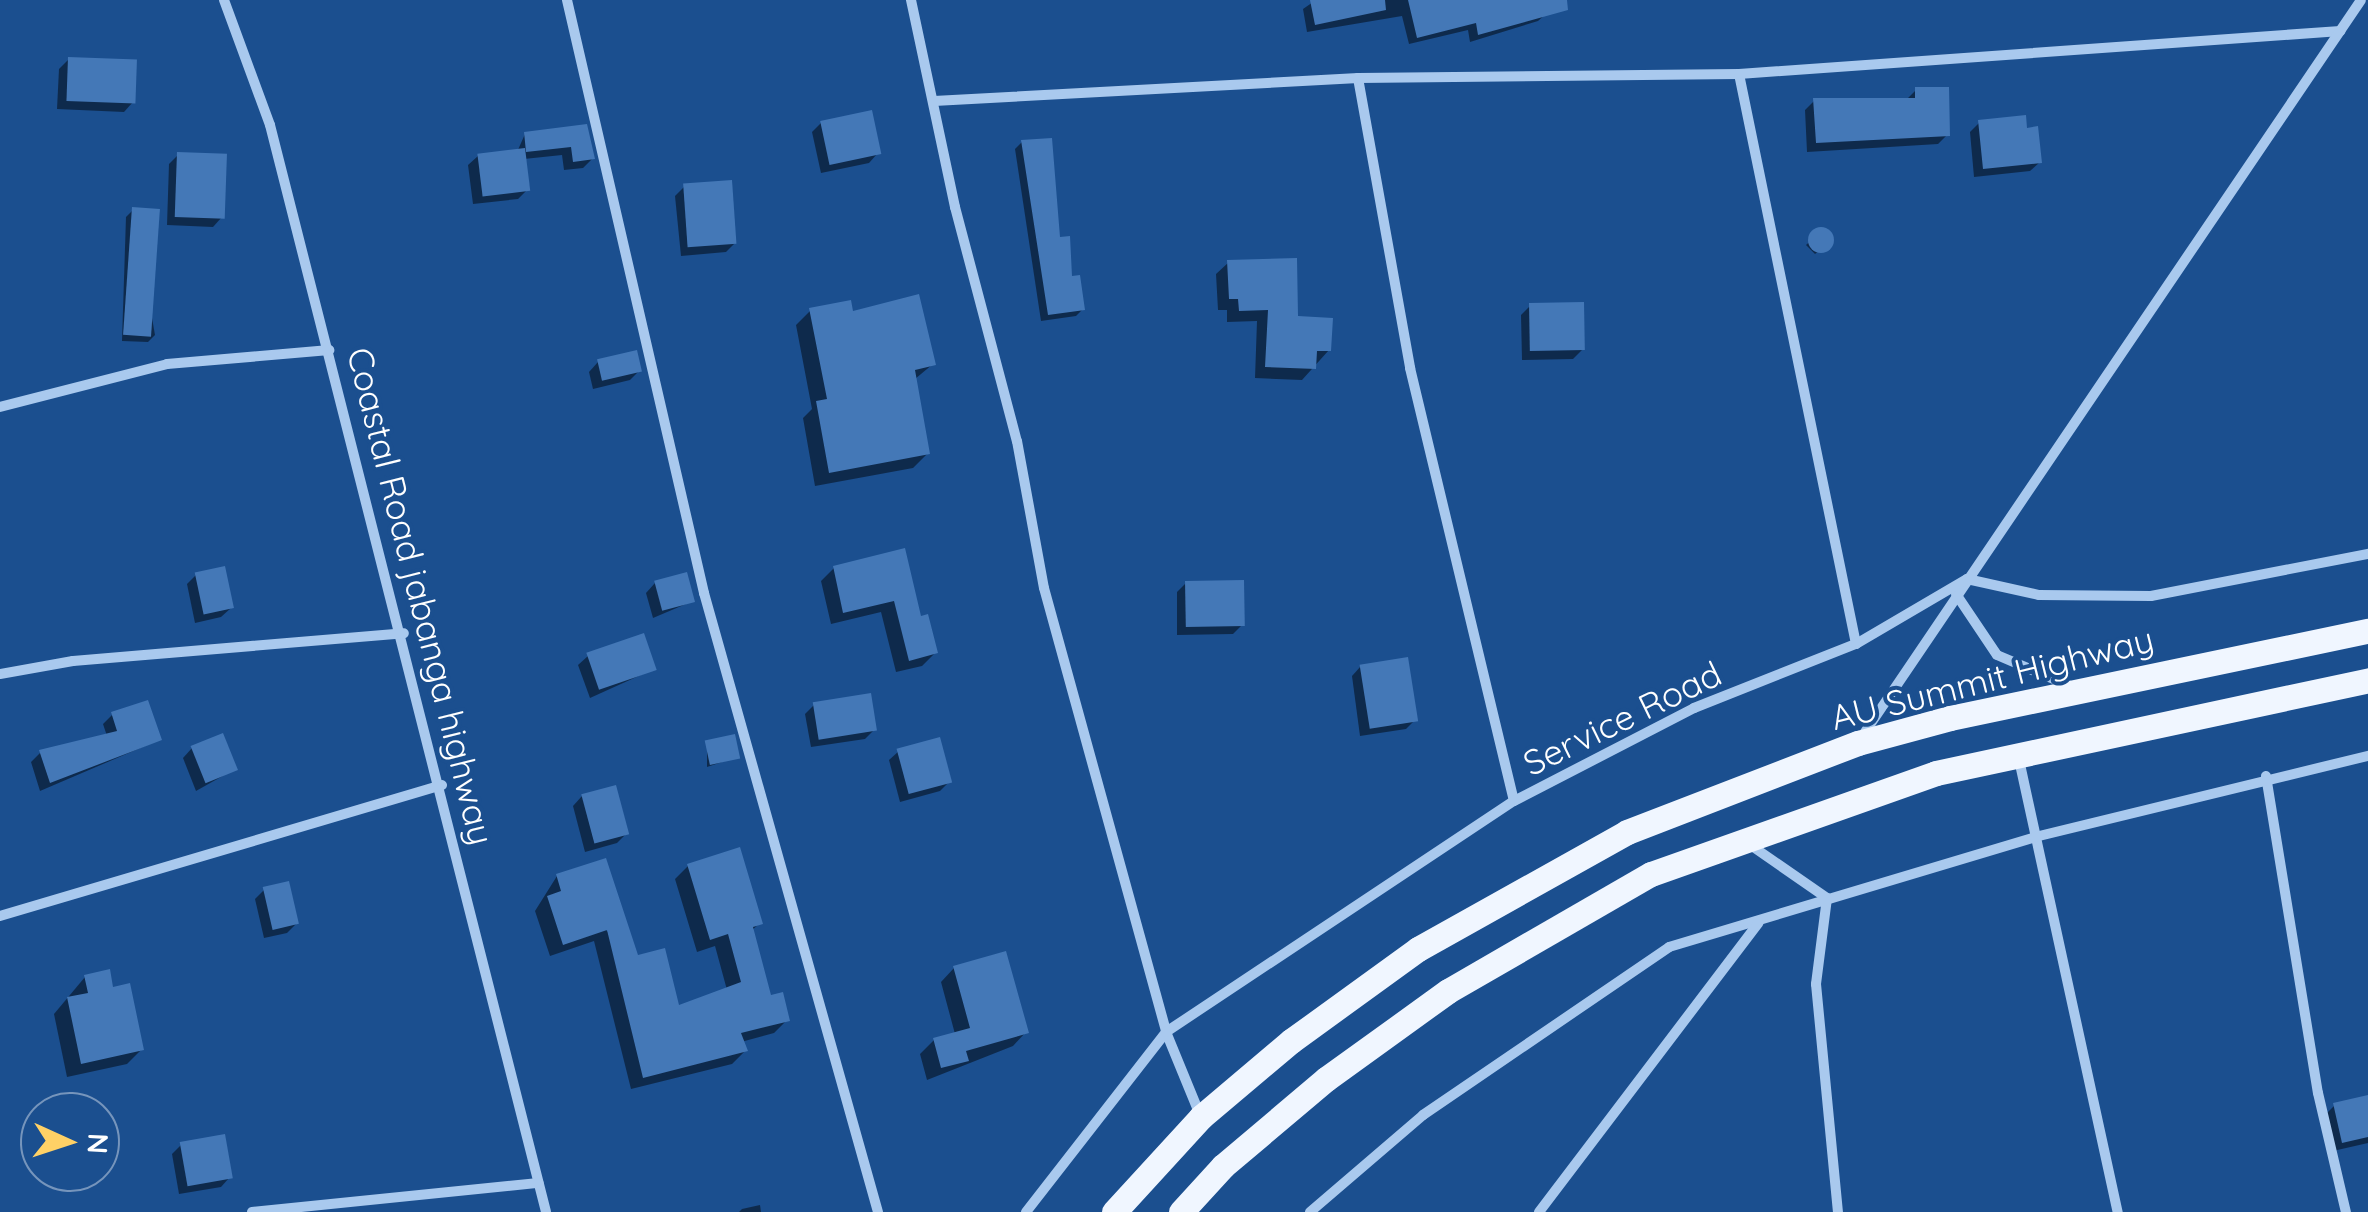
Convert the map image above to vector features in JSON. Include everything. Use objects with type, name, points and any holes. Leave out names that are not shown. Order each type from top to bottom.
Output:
[{"type":"main road","name":"AU Summit Highway","points":[[1114,1212],[1201,1117],[1291,1041],[1402,961],[1542,874],[1708,798],[1858,743],[2080,690],[2368,631]]},
{"type":"main road","points":[[1181,1212],[1223,1166],[1326,1079],[1448,991],[1568,917],[1740,838],[1936,773],[2368,680]]},
{"type":"street","name":"Coastal Road jabanga highway","points":[[224,0],[270,125],[404,633],[546,1212]]},
{"type":"street","points":[[567,0],[704,593],[878,1212]]},
{"type":"street","points":[[911,0],[1017,441],[1044,588],[1166,1032],[1201,1117]]},
{"type":"street","points":[[1858,743],[2361,0]]},
{"type":"street","points":[[934,101],[1358,78],[1739,74],[2340,31]]},
{"type":"street","points":[[1739,74],[1856,644]]},
{"type":"street","points":[[1358,78],[1410,368],[1514,801]]},
{"type":"street","points":[[0,408],[168,364],[329,350]]},
{"type":"street","points":[[1967,579],[2039,595],[2151,596],[2368,554]]},
{"type":"street","name":"Service Road","points":[[1026,1212],[1166,1032],[1514,801],[1694,708],[1856,644],[1967,579]]},
{"type":"street","points":[[1956,594],[1997,655],[2080,690]]},
{"type":"street","points":[[0,674],[72,661],[404,633]]},
{"type":"street","points":[[2018,756],[2118,1212]]},
{"type":"street","points":[[1310,1212],[1422,1115],[1670,947],[2035,837],[2266,776],[2368,756]]},
{"type":"street","points":[[2266,776],[2318,1093],[2346,1212]]},
{"type":"street","points":[[0,916],[442,784]]},
{"type":"street","points":[[1740,838],[1827,898]]},
{"type":"street","points":[[1827,898],[1816,984],[1838,1212]]},
{"type":"street","points":[[1539,1212],[1758,923]]},
{"type":"street","points":[[252,1212],[539,1183]]},
{"type":"building","points":[[1310,0],[1385,0],[1386,10],[1315,25]]},
{"type":"building","points":[[1408,0],[1567,0],[1568,10],[1478,35],[1476,23],[1417,38]]},
{"type":"building","points":[[68,57],[137,59],[135,103],[66,101]]},
{"type":"building","points":[[1915,87],[1949,87],[1950,136],[1816,143],[1813,98],[1915,98]]},
{"type":"building","points":[[872,110],[881,154],[830,165],[820,121]]},
{"type":"building","points":[[2026,115],[2027,128],[2038,126],[2042,163],[1983,169],[1978,120]]},
{"type":"building","points":[[587,124],[595,159],[573,162],[571,147],[526,152],[524,132]]},
{"type":"building","points":[[1052,138],[1060,237],[1070,236],[1072,276],[1080,275],[1085,310],[1048,315],[1021,140]]},
{"type":"building","points":[[525,148],[530,191],[483,197],[477,154]]},
{"type":"building","points":[[177,152],[227,154],[225,219],[175,217]]},
{"type":"building","points":[[732,180],[736,244],[688,247],[683,183]]},
{"type":"building","points":[[132,207],[160,209],[151,337],[123,335]]},
{"type":"building","points":[[1821,227],[1830,231],[1834,240],[1830,249],[1821,253],[1812,249],[1808,240],[1812,231]]},
{"type":"building","points":[[1297,258],[1298,316],[1333,318],[1331,351],[1317,351],[1316,369],[1265,367],[1268,310],[1239,311],[1238,299],[1229,299],[1227,260]]},
{"type":"building","points":[[919,294],[936,365],[915,370],[930,454],[829,473],[816,401],[827,399],[809,308],[851,300],[853,311]]},
{"type":"building","points":[[1584,302],[1585,350],[1530,351],[1529,303]]},
{"type":"building","points":[[637,350],[642,371],[602,381],[597,359]]},
{"type":"building","points":[[905,548],[921,616],[928,614],[938,653],[909,661],[894,601],[843,613],[833,566]]},
{"type":"building","points":[[225,566],[234,608],[204,615],[195,572]]},
{"type":"building","points":[[687,572],[695,602],[662,611],[654,581]]},
{"type":"building","points":[[1244,580],[1245,626],[1186,627],[1185,581]]},
{"type":"building","points":[[644,633],[657,670],[599,690],[586,653]]},
{"type":"building","points":[[1408,657],[1418,721],[1370,729],[1360,665]]},
{"type":"building","points":[[871,693],[877,731],[819,740],[813,702]]},
{"type":"building","points":[[148,700],[162,740],[50,783],[39,750],[117,731],[111,712]]},
{"type":"building","points":[[223,733],[238,770],[206,783],[191,746]]},
{"type":"building","points":[[735,734],[740,758],[710,765],[705,740]]},
{"type":"building","points":[[940,737],[952,782],[909,794],[897,749]]},
{"type":"building","points":[[616,785],[629,834],[594,844],[581,794]]},
{"type":"building","points":[[740,847],[763,924],[753,927],[771,995],[783,992],[790,1021],[741,1033],[748,1051],[643,1078],[607,930],[563,945],[547,896],[561,891],[556,874],[606,858],[638,955],[665,948],[679,1005],[741,982],[728,934],[710,940],[687,864]]},
{"type":"building","points":[[289,881],[299,924],[273,930],[263,887]]},
{"type":"building","points":[[1006,951],[1029,1033],[966,1051],[969,1061],[941,1068],[933,1038],[970,1028],[953,966]]},
{"type":"building","points":[[110,969],[113,987],[130,983],[144,1050],[81,1064],[67,997],[88,993],[84,975]]},
{"type":"building","points":[[2368,1095],[2368,1137],[2342,1143],[2333,1103]]},
{"type":"building","points":[[225,1134],[233,1178],[188,1186],[180,1142]]}]
